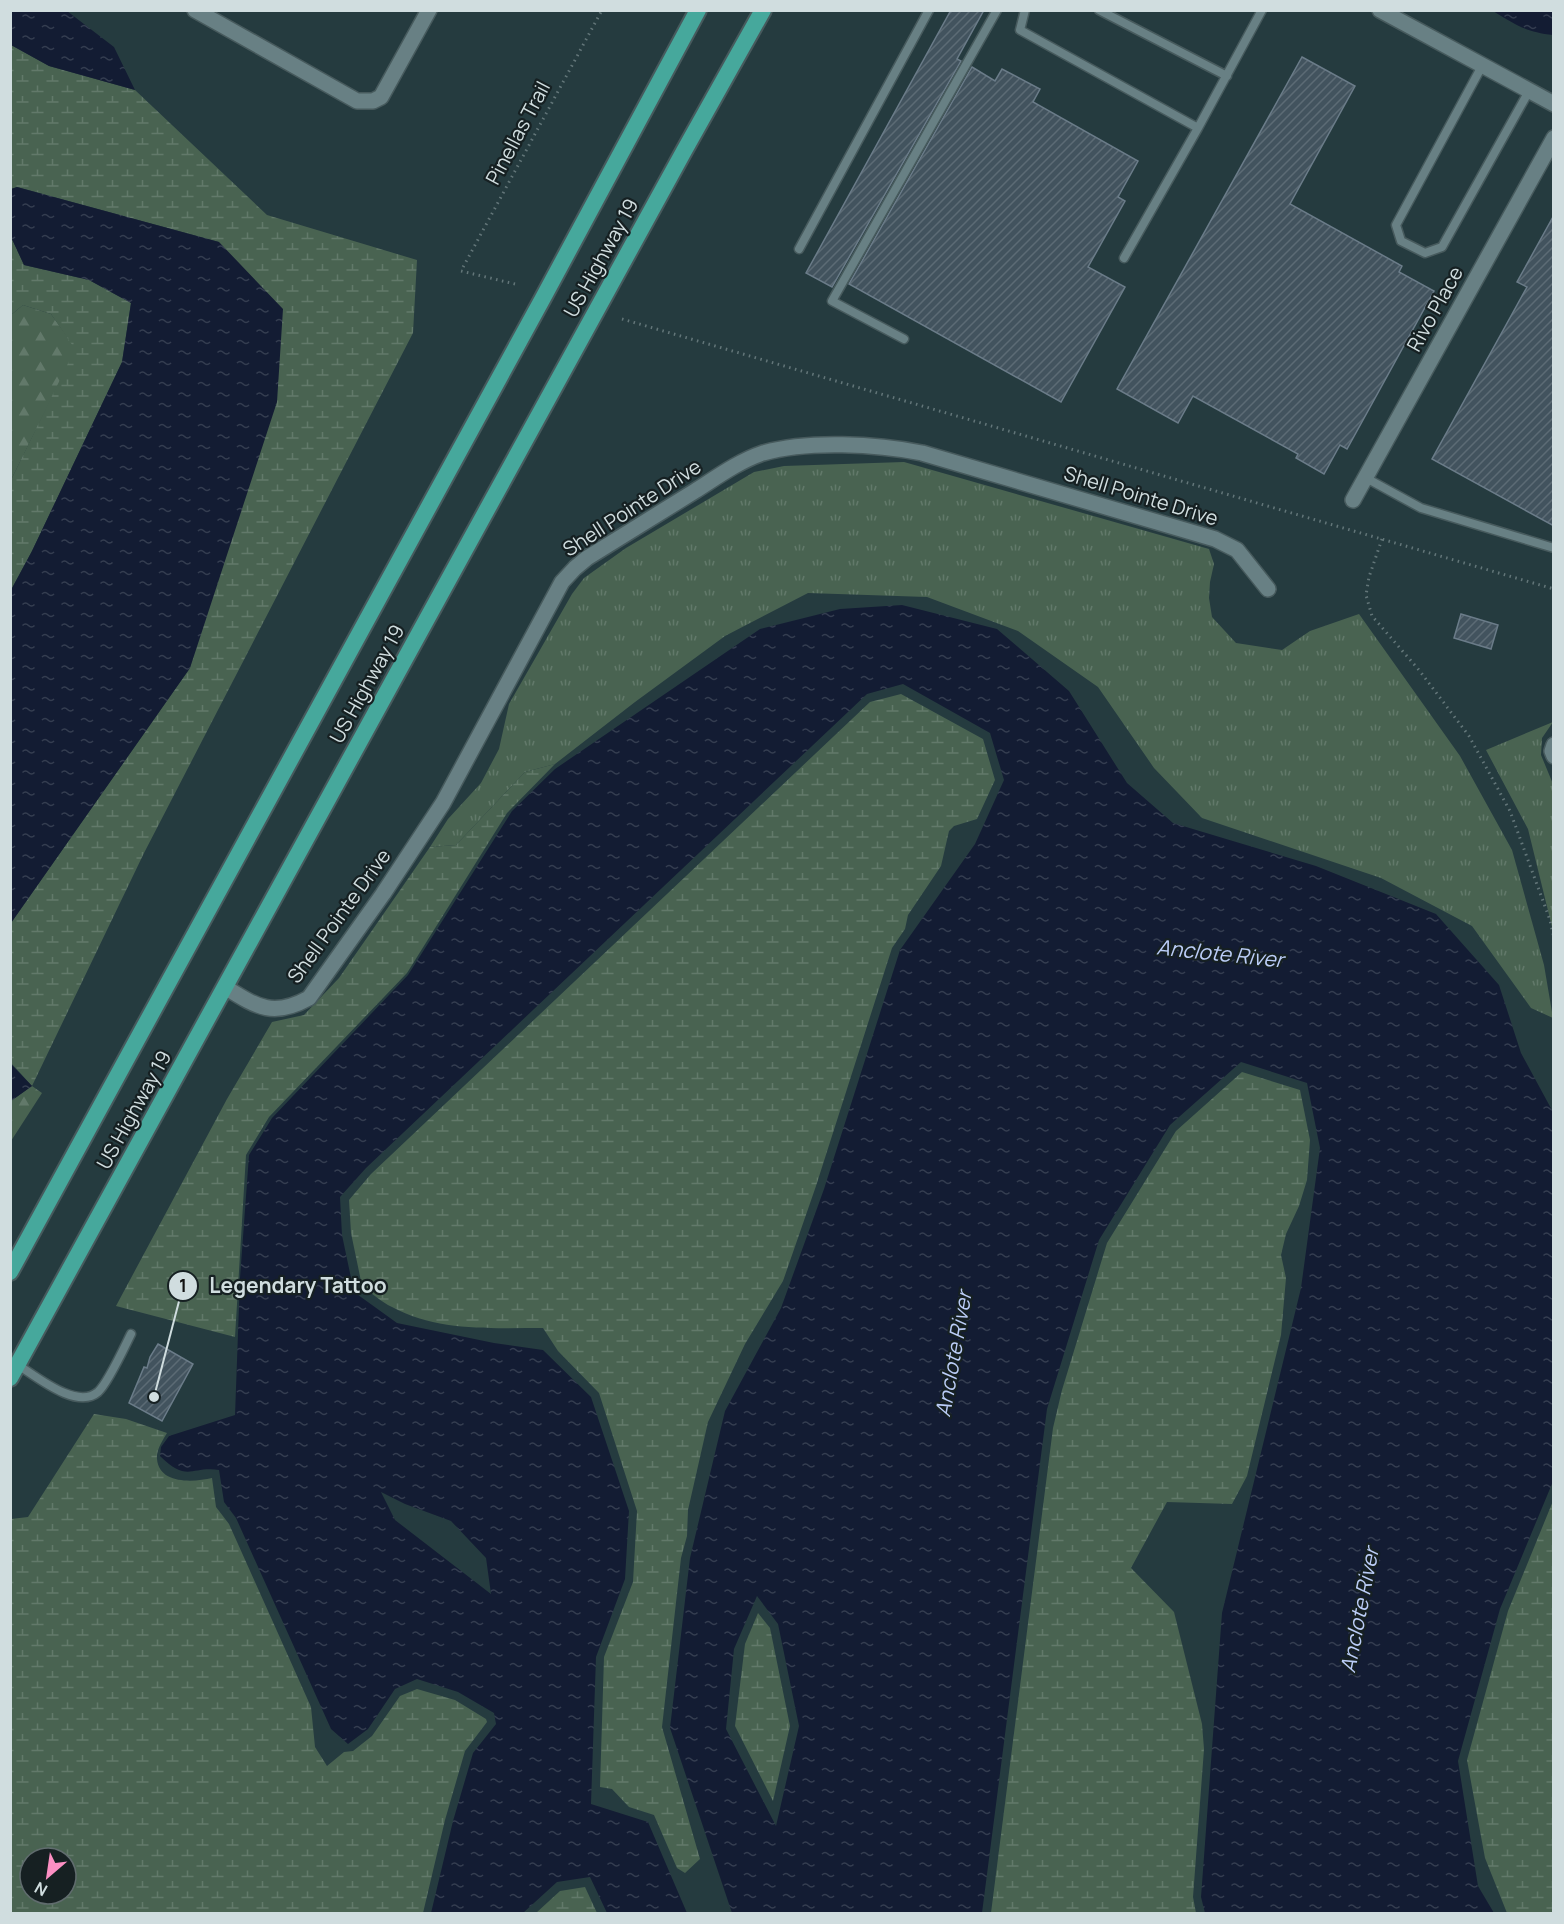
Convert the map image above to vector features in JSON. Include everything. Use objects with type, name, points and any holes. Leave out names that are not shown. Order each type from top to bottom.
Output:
[{"type":"highway","name":"US Highway 19","points":[[10,1272],[532,319],[698,10]]},
{"type":"highway","name":"US Highway 19","points":[[14,1371],[763,10]]},
{"type":"highway","points":[[10,1349],[14,1371]]},
{"type":"street","points":[[195,10],[357,101],[373,101],[381,97],[429,10]]},
{"type":"street","points":[[1380,10],[1554,104]]},
{"type":"street","name":"Rivo Place","points":[[1353,500],[1554,138]]},
{"type":"street","name":"Shell Pointe Drive","points":[[225,987],[251,1003],[281,1010],[309,998],[383,894],[443,803],[562,582],[586,558],[751,458],[764,453],[816,446],[891,447],[922,453],[1215,539],[1237,550],[1268,589]]},
{"type":"street","points":[[1554,745],[1552,750],[1554,756]]},
{"type":"lane","points":[[799,249],[929,10]]},
{"type":"lane","points":[[904,339],[832,301],[996,10]]},
{"type":"lane","points":[[1025,10],[1020,30],[1198,128]]},
{"type":"lane","points":[[1099,10],[1227,76]]},
{"type":"lane","points":[[1124,258],[1262,10]]},
{"type":"lane","points":[[1482,66],[1396,225],[1401,241],[1425,253],[1442,247],[1529,91]]},
{"type":"lane","points":[[1366,478],[1422,508],[1554,548]]},
{"type":"lane","points":[[14,1371],[61,1392],[78,1397],[90,1397],[100,1390],[131,1334]]},
{"type":"path","name":"Pinellas Trail","points":[[515,284],[461,271],[602,10]]},
{"type":"path","points":[[622,319],[1554,589]]},
{"type":"path","points":[[1382,539],[1369,577],[1366,595],[1372,616],[1419,670],[1469,736],[1510,811],[1550,920],[1554,938]]},
{"type":"green space","points":[[11,45],[49,66],[135,90],[267,215],[417,260],[413,333],[144,853],[32,1086],[11,1063],[11,923],[190,668],[219,242],[17,187],[11,189]]},
{"type":"green space","points":[[11,237],[24,265],[89,280],[131,303],[122,362],[32,551],[11,590],[11,480],[75,349],[51,314],[23,305],[11,315]]},
{"type":"green space","points":[[23,305],[51,314],[76,349],[11,480],[11,315]]},
{"type":"green space","points":[[904,462],[1209,549],[1214,564],[1209,598],[1212,617],[1236,643],[1282,650],[1310,631],[1359,614],[1460,756],[1512,850],[1544,965],[1553,1018],[1531,1008],[1472,926],[1381,878],[1202,818],[1154,768],[1098,687],[1018,631],[927,597],[808,593],[725,636],[555,764],[525,772],[456,845],[430,847],[448,819],[481,783],[499,749],[509,704],[572,594],[584,578],[626,548],[754,472],[784,466]]},
{"type":"green space","points":[[901,694],[983,739],[995,780],[977,819],[954,826],[949,831],[941,866],[908,915],[905,929],[892,948],[816,1186],[783,1281],[745,1344],[708,1422],[688,1510],[687,1536],[681,1558],[662,1727],[700,1859],[685,1873],[677,1868],[654,1815],[629,1807],[612,1789],[600,1787],[604,1657],[633,1582],[637,1511],[599,1393],[558,1351],[543,1328],[447,1325],[410,1315],[380,1300],[362,1286],[351,1233],[349,1200],[371,1174],[870,702]]},
{"type":"green space","points":[[1553,722],[1542,738],[1541,755],[1553,784],[1553,931],[1528,829],[1486,750]]},
{"type":"green space","points":[[555,764],[507,813],[407,973],[269,1117],[246,1155],[235,1337],[116,1306],[227,1099],[272,1022],[304,1015],[339,978],[430,847],[456,845],[525,772]]},
{"type":"green space","points":[[1242,1072],[1300,1090],[1310,1140],[1307,1180],[1299,1206],[1286,1234],[1281,1255],[1286,1278],[1281,1335],[1247,1476],[1232,1504],[1167,1502],[1131,1568],[1174,1612],[1202,1724],[1204,1749],[1193,1897],[1196,1913],[991,1913],[1053,1428],[1062,1390],[1107,1243],[1176,1131]]},
{"type":"green space","points":[[32,1086],[42,1093],[11,1141],[11,1101]]},
{"type":"green space","points":[[94,1414],[126,1419],[167,1433],[158,1452],[159,1467],[164,1474],[179,1480],[212,1478],[216,1507],[229,1524],[311,1707],[315,1747],[327,1766],[344,1752],[353,1751],[372,1736],[400,1696],[417,1689],[455,1700],[486,1719],[487,1722],[465,1751],[445,1820],[423,1913],[11,1913],[11,1519],[28,1517]]},
{"type":"green space","points":[[1553,1501],[1553,1913],[1507,1913],[1485,1858],[1467,1760],[1508,1611]]},
{"type":"green space","points":[[758,1613],[770,1628],[790,1726],[773,1801],[735,1726],[745,1644]]},
{"type":"green space","points":[[585,1887],[597,1913],[536,1913],[560,1891]]},
{"type":"water","points":[[10,11],[67,11],[114,47],[135,90],[49,66],[11,45]]},
{"type":"water","points":[[1493,11],[1553,11],[1553,35],[1522,27]]},
{"type":"water","points":[[17,187],[219,242],[283,309],[277,402],[190,668],[11,923],[11,590],[32,551],[122,362],[131,303],[89,280],[24,265],[11,237],[11,189]]},
{"type":"water","name":"Anclote River","points":[[902,605],[997,629],[1069,691],[1127,783],[1173,823],[1316,866],[1436,914],[1499,985],[1521,1053],[1553,1112],[1554,1479],[1500,1609],[1458,1761],[1478,1886],[1494,1913],[1205,1913],[1201,1897],[1222,1613],[1301,1288],[1320,1148],[1307,1083],[1241,1062],[1170,1125],[1099,1240],[1047,1409],[982,1913],[732,1913],[670,1728],[690,1558],[725,1411],[781,1308],[824,1189],[900,950],[975,844],[1004,780],[990,733],[903,684],[867,694],[366,1168],[340,1197],[342,1235],[354,1292],[397,1323],[494,1343],[543,1350],[591,1397],[629,1511],[625,1579],[596,1657],[591,1804],[648,1822],[687,1913],[607,1913],[590,1877],[557,1882],[523,1913],[431,1913],[453,1821],[473,1753],[496,1724],[494,1713],[458,1692],[417,1679],[395,1689],[368,1729],[348,1744],[331,1729],[236,1518],[224,1502],[219,1470],[183,1471],[160,1456],[161,1447],[169,1436],[235,1415],[240,1278],[249,1155],[272,1118],[408,975],[512,811],[555,769],[760,629],[840,609]],"holes":[[[381,1492],[405,1504],[451,1521],[486,1558],[491,1594],[395,1520]],[[757,1596],[778,1624],[799,1726],[776,1826],[726,1729],[734,1649]]]},
{"type":"water","points":[[10,1063],[32,1086],[11,1101],[10,1101]]},
{"type":"building","points":[[951,10],[984,10],[957,59],[961,61],[832,287],[806,273]]},
{"type":"building","points":[[1302,57],[1355,86],[1290,204],[1402,266],[1399,272],[1434,291],[1347,449],[1340,445],[1324,474],[1296,458],[1298,454],[1193,396],[1178,423],[1117,389]]},
{"type":"building","points":[[972,67],[995,81],[1002,69],[1040,89],[1033,102],[1138,161],[1118,197],[1125,201],[1088,267],[1125,287],[1061,402],[849,284]]},
{"type":"building","points":[[1554,215],[1554,526],[1432,459],[1527,287],[1517,282]]},
{"type":"building","points":[[1461,614],[1498,625],[1491,649],[1454,638]]},
{"type":"building","points":[[158,1344],[193,1364],[162,1421],[129,1403],[144,1367],[147,1368],[150,1357]]},
{"type":"place","name":"Legendary Tattoo","points":[[154,1397]]}]
